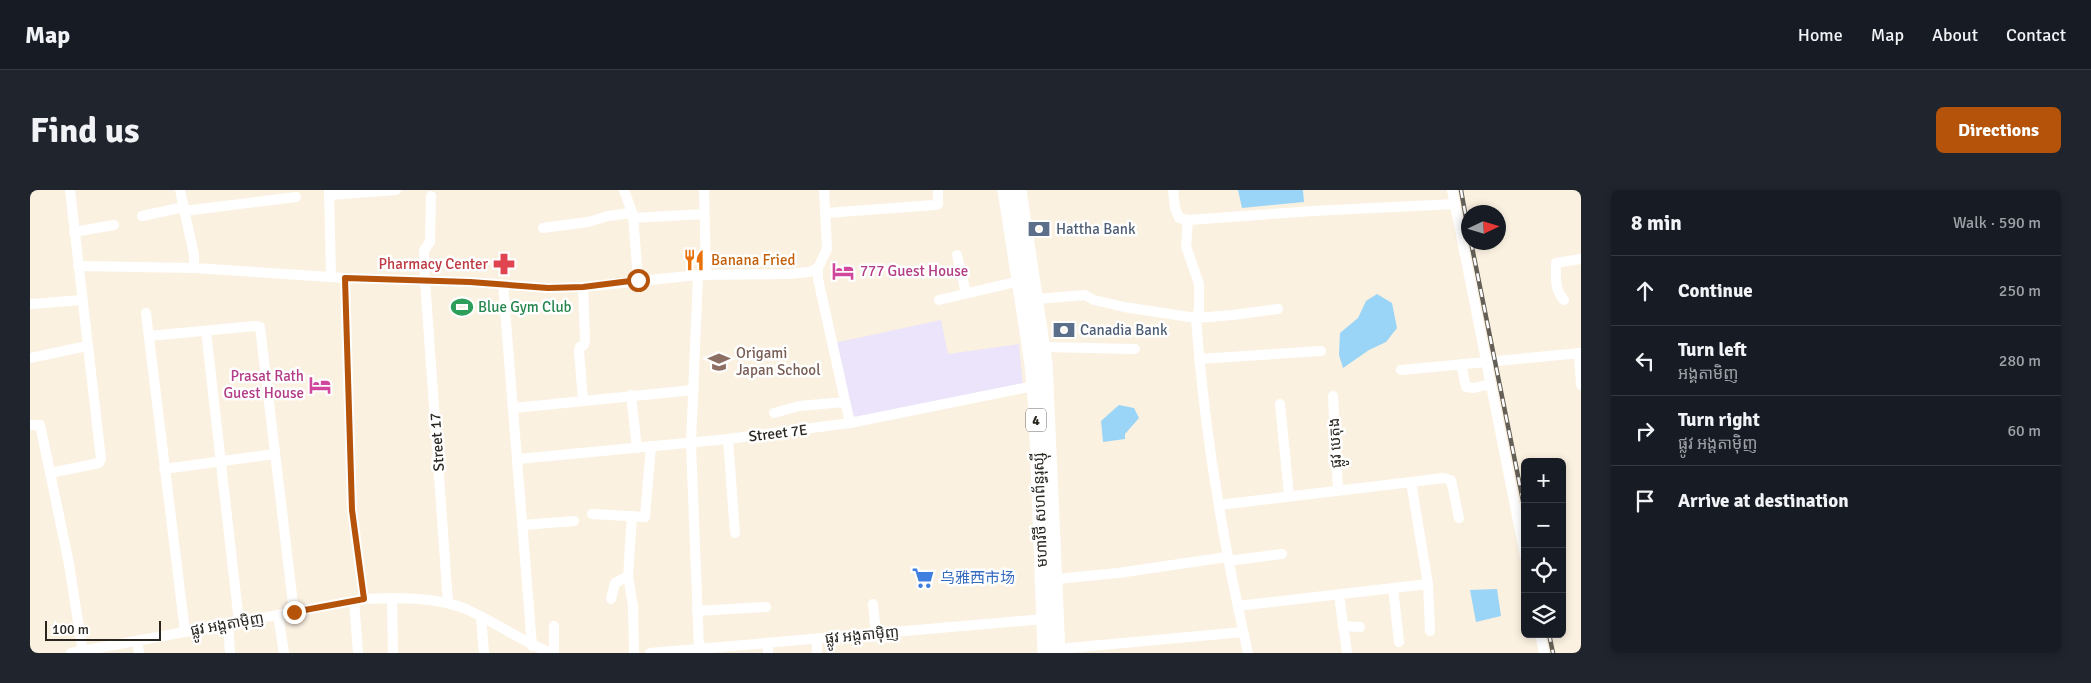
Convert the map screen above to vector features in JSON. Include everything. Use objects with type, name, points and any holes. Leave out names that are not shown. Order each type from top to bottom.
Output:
[{"type":"highway","name":"មហាវិថី សហព័ន្ធរុស្ស៊ី","points":[[1005,190],[1020,281],[1034,326],[1044,347],[1049,407],[1044,620],[1054,652]]},
{"type":"highway","name":"មហាវិថី សហព័ន្ធរុស្ស៊ី","points":[[1019,190],[1037,299],[1034,326],[1034,386],[1047,519],[1056,579],[1054,652]]},
{"type":"street","points":[[50,473],[99,464],[101,459],[70,190]]},
{"type":"street","points":[[180,190],[194,255],[194,268]]},
{"type":"street","points":[[331,277],[329,193],[396,190]]},
{"type":"street","points":[[624,190],[632,216],[638,280]]},
{"type":"street","points":[[699,649],[691,443],[702,275],[704,190]]},
{"type":"street","points":[[824,190],[827,249],[818,268],[818,279],[850,423]]},
{"type":"street","points":[[826,214],[934,206],[938,204],[938,190]]},
{"type":"street","points":[[1173,190],[1176,213],[1179,218],[1188,220],[1313,211],[1455,204]]},
{"type":"street","points":[[1452,190],[1523,548]]},
{"type":"street","name":"Street 17","points":[[431,196],[430,242],[424,250],[425,281],[448,603]]},
{"type":"street","points":[[142,216],[184,209],[296,197]]},
{"type":"street","points":[[543,228],[588,222],[608,216],[704,214]]},
{"type":"street","points":[[1188,220],[1186,246],[1199,284],[1199,310],[1196,318],[1201,389],[1228,559],[1248,653]]},
{"type":"street","points":[[74,232],[114,225]]},
{"type":"street","points":[[957,255],[966,293]]},
{"type":"street","points":[[1564,300],[1558,293],[1556,286],[1556,263],[1581,259]]},
{"type":"street","points":[[78,266],[194,268],[548,288],[583,287],[702,275],[771,275],[809,272],[818,268]]},
{"type":"street","points":[[345,278],[352,510],[359,600],[358,653]]},
{"type":"street","points":[[939,300],[1020,281]]},
{"type":"street","points":[[503,285],[532,646]]},
{"type":"street","points":[[583,287],[585,340],[584,345],[580,347],[579,351],[583,400]]},
{"type":"street","points":[[1037,299],[1085,295],[1094,300],[1124,307],[1196,318],[1278,309]]},
{"type":"street","points":[[32,304],[82,300]]},
{"type":"street","points":[[146,313],[184,632]]},
{"type":"street","points":[[149,336],[260,327],[294,612]]},
{"type":"street","points":[[206,331],[239,622]]},
{"type":"street","points":[[30,358],[87,346]]},
{"type":"street","points":[[1044,347],[1135,349]]},
{"type":"street","points":[[1199,358],[1321,351]]},
{"type":"street","points":[[1401,370],[1580,353],[1581,385]]},
{"type":"street","points":[[1461,364],[1466,386],[1474,388],[1490,384]]},
{"type":"street","name":"Street 7E","points":[[518,459],[728,439],[850,423],[1034,386]]},
{"type":"street","points":[[514,408],[694,390]]},
{"type":"street","points":[[631,395],[637,448]]},
{"type":"street","name":"ផ្លូវ បេតុង","points":[[1333,396],[1338,490]]},
{"type":"street","points":[[774,413],[799,406],[845,402]]},
{"type":"street","points":[[1280,404],[1289,495]]},
{"type":"street","points":[[30,425],[40,425],[69,564],[83,652]]},
{"type":"street","points":[[728,439],[735,533]]},
{"type":"street","points":[[592,514],[644,517],[651,446]]},
{"type":"street","points":[[164,469],[274,454]]},
{"type":"street","points":[[1220,505],[1289,495],[1444,478],[1450,480],[1459,518]]},
{"type":"street","points":[[1411,482],[1428,584],[1430,630]]},
{"type":"street","points":[[632,516],[628,576],[633,606],[634,653]]},
{"type":"street","points":[[523,525],[574,521]]},
{"type":"street","points":[[1056,579],[1282,554]]},
{"type":"street","points":[[611,599],[615,583],[628,576]]},
{"type":"street","points":[[1238,606],[1428,584]]},
{"type":"street","points":[[1393,588],[1399,642]]},
{"type":"street","points":[[1339,595],[1347,653]]},
{"type":"street","points":[[392,598],[393,653]]},
{"type":"street","name":"ផ្លូវ អង្តតាម៉ិញ","points":[[71,653],[359,600],[392,598],[426,599],[448,603],[481,617],[532,646],[552,653]]},
{"type":"street","points":[[872,604],[876,634]]},
{"type":"street","points":[[697,612],[766,607]]},
{"type":"street","points":[[278,615],[284,653]]},
{"type":"street","points":[[481,617],[484,653]]},
{"type":"street","name":"ផ្លូវ អង្តតាម៉ិញ","points":[[650,653],[699,649],[768,648],[816,639],[1044,620]]},
{"type":"street","points":[[228,624],[230,653]]},
{"type":"street","points":[[552,653],[554,626]]},
{"type":"street","points":[[1343,626],[1360,627]]},
{"type":"street","points":[[1054,652],[1243,632]]},
{"type":"street","points":[[1541,638],[1544,653]]},
{"type":"street","points":[[816,639],[817,653]]},
{"type":"street","points":[[137,641],[139,653]]},
{"type":"shaded area","points":[[941,320],[948,354],[1019,344],[1023,387],[858,418],[850,413],[834,343]]},
{"type":"water","points":[[1238,190],[1303,190],[1304,202],[1242,208]]},
{"type":"water","points":[[1377,294],[1392,303],[1397,328],[1386,342],[1369,350],[1343,368],[1339,355],[1340,333],[1358,318],[1366,301]]},
{"type":"water","points":[[1119,405],[1134,408],[1139,418],[1125,434],[1125,439],[1103,442],[1101,421]]},
{"type":"water","points":[[1497,589],[1501,616],[1476,622],[1470,590]]},
{"type":"railway","points":[[1461,190],[1464,205]]},
{"type":"railway","points":[[1473,250],[1523,503]]},
{"type":"railway","points":[[1550,638],[1553,653]]},
{"type":"place","name":"Hattha Bank","points":[[1039,229]]},
{"type":"place","name":"Banana Fried","points":[[694,260]]},
{"type":"place","name":"Pharmacy Center","points":[[504,264]]},
{"type":"place","name":"777 Guest House","points":[[843,271]]},
{"type":"place","name":"Blue Gym Club","points":[[462,307]]},
{"type":"place","name":"Canadia Bank","points":[[1064,330]]},
{"type":"place","name":"Origami Japan School","points":[[719,362]]},
{"type":"place","name":"Prasat Rath Guest House","points":[[320,385]]},
{"type":"place","name":"乌雅西市场","points":[[923,578]]},
{"type":"route","points":[[294,612],[364,599],[352,510],[345,278],[470,282],[548,288],[583,287],[638,280]]}]
